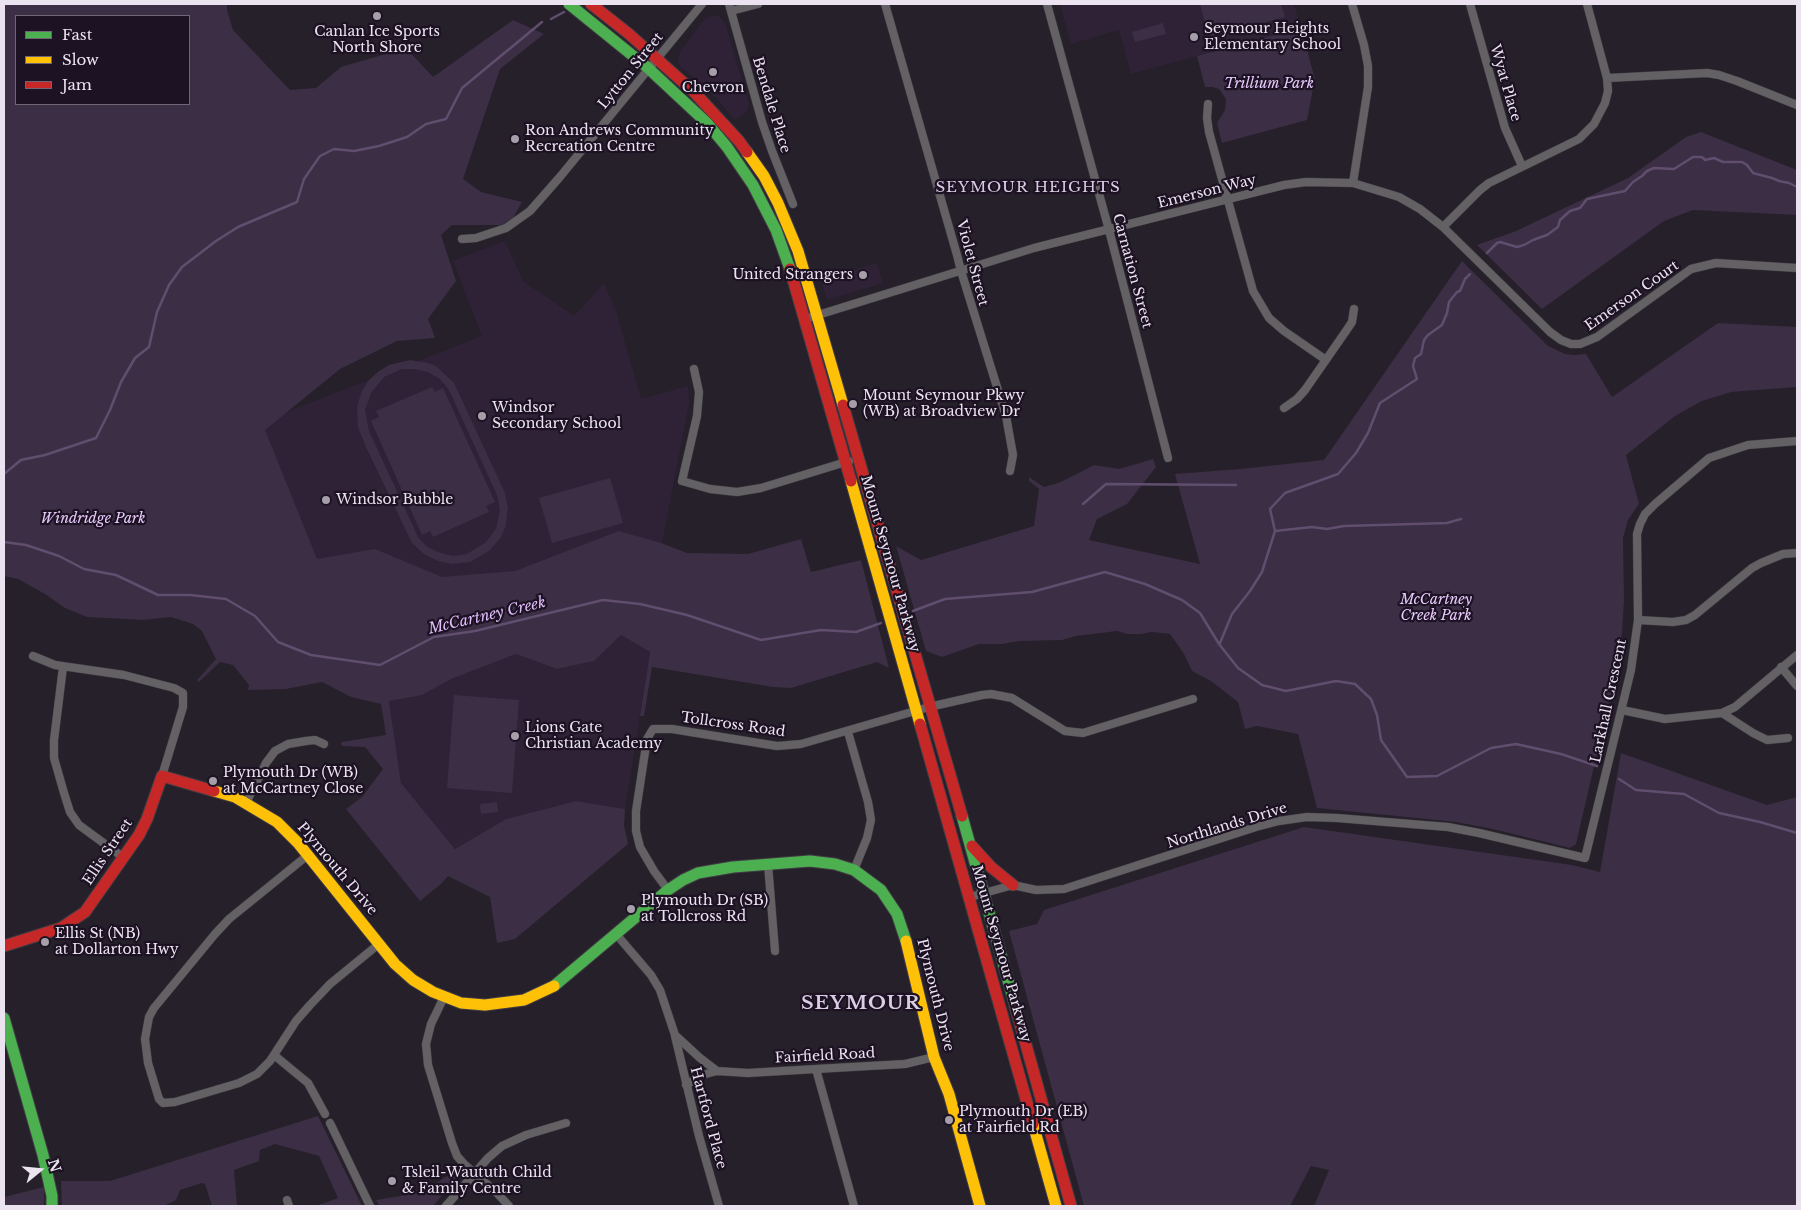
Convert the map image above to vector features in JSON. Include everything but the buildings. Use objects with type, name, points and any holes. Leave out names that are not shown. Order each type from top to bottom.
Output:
[{"type":"main road","name":"Mount Seymour Parkway","points":[[569,4],[648,68],[707,123],[727,147],[753,185],[776,230],[786,255],[805,319],[1056,1206]]},
{"type":"main road","name":"Mount Seymour Parkway","points":[[591,4],[694,92],[739,141],[764,176],[778,203],[798,251],[970,844],[1071,1206]]},
{"type":"main road","name":"Ellis Street","points":[[4,946],[47,933],[72,922],[85,912],[124,858],[147,819],[162,776]]},
{"type":"main road","name":"Plymouth Drive","points":[[162,776],[222,793],[246,803],[277,822],[298,843],[396,964],[413,980],[444,997],[461,1003],[503,1004],[524,1000],[539,994],[557,984],[668,890],[689,877],[707,871],[733,867],[819,861],[854,870],[881,890],[897,914],[910,952],[934,1057],[949,1094],[980,1206]]},
{"type":"main road","points":[[970,844],[991,867],[1013,885]]},
{"type":"main road","points":[[4,1018],[43,1155],[52,1196],[52,1206]]},
{"type":"street","name":"Lytton Street","points":[[462,239],[476,238],[506,228],[530,211],[702,4]]},
{"type":"street","points":[[730,8],[758,4]]},
{"type":"street","name":"Violet Street","points":[[885,4],[961,272],[1006,416],[1013,455],[1010,471]]},
{"type":"street","name":"Carnation Street","points":[[1047,4],[1109,230],[1168,458]]},
{"type":"street","points":[[1352,4],[1368,66],[1368,87],[1353,183]]},
{"type":"street","name":"Wyat Place","points":[[1470,4],[1505,128],[1522,166]]},
{"type":"street","points":[[1443,226],[1489,183],[1579,139],[1601,113],[1608,91],[1607,78],[1588,4]]},
{"type":"street","name":"Bendale Place","points":[[730,8],[762,122],[792,204]]},
{"type":"street","points":[[1607,78],[1707,73],[1728,78],[1797,104]]},
{"type":"street","points":[[1208,104],[1209,132],[1253,291],[1269,318],[1284,331],[1326,360]]},
{"type":"street","name":"Emerson Way","points":[[805,319],[1034,248],[1284,185],[1306,182],[1353,183],[1399,197],[1420,209],[1443,226],[1550,332],[1571,344]]},
{"type":"street","name":"Emerson Court","points":[[1571,344],[1580,344],[1598,337],[1691,269],[1716,263],[1797,268]]},
{"type":"street","points":[[1284,408],[1297,399],[1305,390],[1352,322],[1354,309]]},
{"type":"street","points":[[694,369],[699,392],[697,416],[682,481],[710,489],[737,492],[761,488],[858,458]]},
{"type":"street","name":"Larkhall Crescent","points":[[1585,858],[1631,670],[1638,620],[1637,534],[1645,514],[1709,458],[1748,445],[1797,442]]},
{"type":"street","points":[[1638,620],[1673,622],[1686,620],[1756,566],[1783,554],[1797,553]]},
{"type":"street","points":[[1622,710],[1665,719],[1722,713],[1735,707],[1797,655]]},
{"type":"street","points":[[33,656],[63,667],[54,740],[54,758],[70,812],[78,825],[124,858]]},
{"type":"street","name":"Ellis Street","points":[[63,667],[124,675],[174,688],[183,693],[183,707],[162,776]]},
{"type":"street","points":[[1781,667],[1797,686]]},
{"type":"street","name":"Tollcross Road","points":[[668,890],[640,847],[636,831],[636,811],[647,738],[653,729],[672,729],[777,746],[801,744],[930,707],[982,695],[1002,695],[1012,698],[1065,731],[1083,734],[1193,699]]},
{"type":"street","points":[[1722,713],[1767,740],[1788,738]]},
{"type":"street","points":[[848,732],[868,802],[870,820],[868,838],[854,870]]},
{"type":"street","points":[[246,803],[266,763],[275,751],[288,744],[306,741],[315,740],[324,744]]},
{"type":"street","name":"Northlands Drive","points":[[970,897],[1013,885],[1036,890],[1064,889],[1279,820],[1307,817],[1448,827],[1585,858]]},
{"type":"street","points":[[308,855],[229,919],[149,1016],[145,1039],[148,1063],[156,1092],[163,1103],[175,1102],[249,1078],[264,1068],[296,1021],[316,999],[380,943]]},
{"type":"street","points":[[768,864],[775,952]]},
{"type":"street","points":[[616,934],[651,975],[660,990],[675,1035],[700,1058],[717,1070]]},
{"type":"street","points":[[444,997],[431,1024],[426,1044],[428,1065],[457,1156],[509,1206]]},
{"type":"street","name":"Hartford Place","points":[[675,1035],[686,1085],[719,1206]]},
{"type":"street","points":[[274,1055],[308,1083],[325,1114]]},
{"type":"street","name":"Fairfield Road","points":[[686,1085],[702,1075],[717,1070],[748,1073],[905,1064],[934,1057]]},
{"type":"street","points":[[816,1069],[854,1206]]},
{"type":"street","points":[[330,1123],[370,1206]]},
{"type":"street","points":[[446,1206],[488,1158],[502,1146],[514,1140],[566,1123]]},
{"type":"shaded area","name":"Seymour Heights Elementary School","points":[[1060,4],[1294,4],[1301,28],[1131,74],[1119,30],[1071,44]]},
{"type":"shaded area","name":"Chevron","points":[[712,15],[720,17],[725,23],[749,104],[747,111],[735,120],[715,97],[681,67],[678,62],[680,52],[705,19]]},
{"type":"shaded area","name":"Windsor Secondary School","points":[[505,241],[523,281],[574,316],[604,283],[616,311],[641,399],[688,386],[689,404],[662,543],[503,576],[307,582],[248,427],[482,336],[453,261]]},
{"type":"shaded area","points":[[877,263],[883,283],[827,300],[821,280]]},
{"type":"shaded area","name":"Lions Gate Christian Academy","points":[[621,635],[650,652],[625,809],[576,801],[506,819],[455,849],[401,783],[389,701],[421,693],[451,678],[516,654],[557,669],[594,661]]},
{"type":"green space","name":"Windridge Park","points":[[4,4],[227,4],[233,30],[290,90],[316,88],[341,67],[406,48],[433,77],[513,20],[544,34],[500,69],[463,179],[481,192],[522,202],[513,218],[501,225],[452,225],[441,235],[456,281],[428,319],[435,338],[397,341],[340,369],[265,430],[317,559],[375,549],[442,577],[515,571],[619,531],[661,543],[687,553],[748,554],[801,539],[811,572],[861,560],[889,668],[877,662],[791,688],[773,687],[652,667],[644,716],[640,716],[650,652],[621,635],[594,661],[557,669],[516,654],[451,679],[422,695],[389,701],[401,783],[455,849],[506,819],[576,801],[625,809],[624,825],[628,844],[515,939],[497,943],[490,897],[448,876],[420,901],[346,809],[362,797],[383,769],[365,747],[342,746],[341,742],[386,735],[381,704],[351,697],[322,682],[286,689],[248,690],[249,685],[233,665],[220,662],[199,682],[197,680],[216,659],[202,631],[193,624],[171,617],[143,620],[87,617],[65,608],[18,579],[4,576]]},
{"type":"green space","points":[[1200,4],[1281,4],[1285,17],[1209,38]]},
{"type":"green space","points":[[1163,23],[1166,34],[1135,42],[1132,32]]},
{"type":"green space","name":"Trillium Park","points":[[1301,28],[1315,79],[1307,120],[1222,143],[1217,123],[1225,110],[1226,99],[1219,89],[1205,87],[1197,56]]},
{"type":"green space","points":[[1701,132],[1797,170],[1797,215],[1693,210],[1664,221],[1542,309],[1477,245],[1516,231],[1628,178],[1686,137]]},
{"type":"green space","name":"McCartney Creek Park","points":[[1462,261],[1548,346],[1565,354],[1586,354],[1612,397],[1718,323],[1797,327],[1797,387],[1731,392],[1702,401],[1675,416],[1626,455],[1639,504],[1628,520],[1623,538],[1624,600],[1622,632],[1616,672],[1576,844],[1570,848],[1456,822],[1317,808],[1298,734],[1257,726],[1245,729],[1238,702],[1211,681],[1192,671],[1184,654],[1170,634],[1152,632],[1127,634],[1117,631],[1076,636],[1062,640],[979,644],[942,657],[926,651],[896,546],[921,560],[1034,526],[1039,489],[1029,481],[1029,477],[1044,487],[1061,482],[1094,465],[1119,469],[1153,459],[1156,467],[1127,504],[1097,519],[1089,540],[1200,564],[1175,474],[1324,460]]},
{"type":"green space","points":[[410,360],[428,363],[436,366],[454,383],[505,493],[508,508],[506,525],[501,537],[489,551],[470,562],[451,564],[438,561],[424,554],[412,543],[366,447],[358,427],[357,408],[359,400],[369,380],[389,365]],"holes":[[[402,369],[428,372],[440,379],[449,390],[497,495],[500,510],[496,529],[486,542],[467,554],[453,556],[438,552],[426,546],[418,537],[369,431],[365,410],[371,393],[384,377]]]},
{"type":"green space","points":[[432,387],[435,392],[443,388],[495,502],[486,506],[489,512],[433,537],[430,531],[422,535],[371,421],[379,417],[376,411]]},
{"type":"green space","points":[[610,478],[623,523],[552,543],[539,498]]},
{"type":"green space","points":[[454,695],[519,700],[512,793],[447,788]]},
{"type":"green space","points":[[1621,753],[1767,805],[1797,797],[1797,1206],[1314,1206],[1329,1170],[1311,1166],[1290,1206],[1084,1206],[1009,931],[1037,924],[1044,910],[1304,827],[1572,865],[1600,872]]},
{"type":"green space","points":[[497,802],[498,812],[481,814],[480,804]]},
{"type":"green space","points":[[318,1116],[362,1206],[316,1206],[338,1198],[319,1156],[275,1144],[260,1150],[259,1161],[234,1170],[237,1206],[212,1206],[205,1184],[202,1183],[180,1190],[176,1200],[164,1206],[62,1206],[61,1181],[110,1181]]},
{"type":"green space","points":[[455,1172],[457,1178],[433,1206],[380,1206],[376,1200],[418,1193]]},
{"type":"green space","points":[[44,1187],[44,1206],[4,1206],[4,1197]]},
{"type":"waterway","points":[[551,19],[564,12]]},
{"type":"waterway","points":[[4,474],[21,460],[45,455],[96,438],[121,382],[135,358],[149,347],[157,312],[169,285],[182,267],[238,227],[297,202],[304,179],[320,156],[334,149],[354,151],[379,146],[407,137],[426,124],[446,119],[462,88],[542,22]]},
{"type":"waterway","points":[[1487,253],[1500,242],[1517,247],[1547,235],[1558,227],[1560,220],[1570,211],[1580,208],[1587,199],[1625,191],[1647,171],[1654,168],[1674,169],[1693,157],[1702,157],[1705,160],[1714,158],[1723,162],[1742,162],[1753,173],[1797,187]]},
{"type":"waterway","points":[[1220,643],[1232,614],[1262,572],[1275,531],[1270,509],[1285,493],[1338,474],[1356,453],[1368,433],[1380,403],[1417,379],[1413,366],[1415,358],[1421,354],[1424,340],[1442,325],[1449,302],[1460,291],[1465,279],[1470,274]]},
{"type":"waterway","points":[[1083,504],[1106,484],[1236,485]]},
{"type":"waterway","points":[[1275,531],[1312,527],[1327,529],[1344,526],[1447,523],[1461,519]]},
{"type":"waterway","name":"McCartney Creek","points":[[4,542],[26,545],[59,556],[84,569],[116,575],[158,595],[190,595],[226,599],[255,616],[278,642],[311,655],[380,665],[434,637],[475,631],[603,600],[640,604],[687,615],[761,640],[821,630],[856,632],[881,623]]},
{"type":"waterway","name":"McCartney Creek","points":[[913,611],[945,599],[1032,592],[1105,572],[1145,584],[1182,600],[1200,613],[1219,644],[1238,668],[1262,685],[1286,691],[1336,681],[1355,684],[1371,699],[1377,715],[1381,740],[1407,777],[1437,776],[1491,748],[1516,744],[1561,754],[1597,766]]},
{"type":"waterway","name":"McCartney Creek","points":[[1619,779],[1636,790],[1684,794],[1719,813],[1797,833]]},
{"type":"traffic: fast","points":[[569,4],[648,68],[707,123],[727,147],[753,185],[776,230],[790,269]]},
{"type":"traffic: fast","points":[[962,816],[1016,1009]]},
{"type":"traffic: fast","points":[[554,986],[668,890],[683,880],[698,873],[733,867],[810,861],[835,864],[854,870],[881,890],[897,914],[906,941]]},
{"type":"traffic: fast","points":[[4,1018],[43,1155],[52,1196],[52,1206]]},
{"type":"traffic: slow","points":[[747,152],[764,176],[778,203],[798,251],[843,405]]},
{"type":"traffic: slow","points":[[851,481],[920,724]]},
{"type":"traffic: slow","points":[[214,791],[235,797],[277,822],[298,843],[395,964],[413,980],[433,992],[461,1003],[485,1005],[524,1000],[554,986]]},
{"type":"traffic: slow","points":[[906,941],[934,1057],[949,1094],[980,1206]]},
{"type":"traffic: slow","points":[[1033,1124],[1056,1206]]},
{"type":"traffic: jam","points":[[591,4],[629,34],[694,92],[747,152]]},
{"type":"traffic: jam","points":[[790,269],[851,481]]},
{"type":"traffic: jam","points":[[843,405],[962,816]]},
{"type":"traffic: jam","points":[[920,724],[1033,1124]]},
{"type":"traffic: jam","points":[[4,946],[61,928],[85,912],[139,835],[147,819],[162,776],[214,791]]},
{"type":"traffic: jam","points":[[972,846],[991,867],[1013,885]]},
{"type":"traffic: jam","points":[[1016,1009],[1071,1206]]},
{"type":"place","name":"Canlan Ice Sports North Shore","points":[[377,16]]},
{"type":"place","name":"Seymour Heights Elementary School","points":[[1194,37]]},
{"type":"place","name":"Chevron","points":[[713,72]]},
{"type":"place","name":"Ron Andrews Community Recreation Centre","points":[[515,139]]},
{"type":"place","name":"United Strangers","points":[[863,275]]},
{"type":"place","name":"Mount Seymour Pkwy (WB) at Broadview Dr","points":[[853,404]]},
{"type":"place","name":"Windsor Secondary School","points":[[482,416]]},
{"type":"place","name":"Windsor Bubble","points":[[326,500]]},
{"type":"place","name":"Lions Gate Christian Academy","points":[[515,736]]},
{"type":"place","name":"Plymouth Dr (WB) at McCartney Close","points":[[213,781]]},
{"type":"place","name":"Plymouth Dr (SB) at Tollcross Rd","points":[[631,909]]},
{"type":"place","name":"Ellis St (NB) at Dollarton Hwy","points":[[45,942]]},
{"type":"place","name":"Plymouth Dr (EB) at Fairfield Rd","points":[[949,1120]]},
{"type":"place","name":"Tsleil-Waututh Child & Family Centre","points":[[392,1181]]},
{"type":"district","name":"SEYMOUR HEIGHTS","points":[[1028,188]]},
{"type":"district","name":"SEYMOUR","points":[[861,1004]]}]
